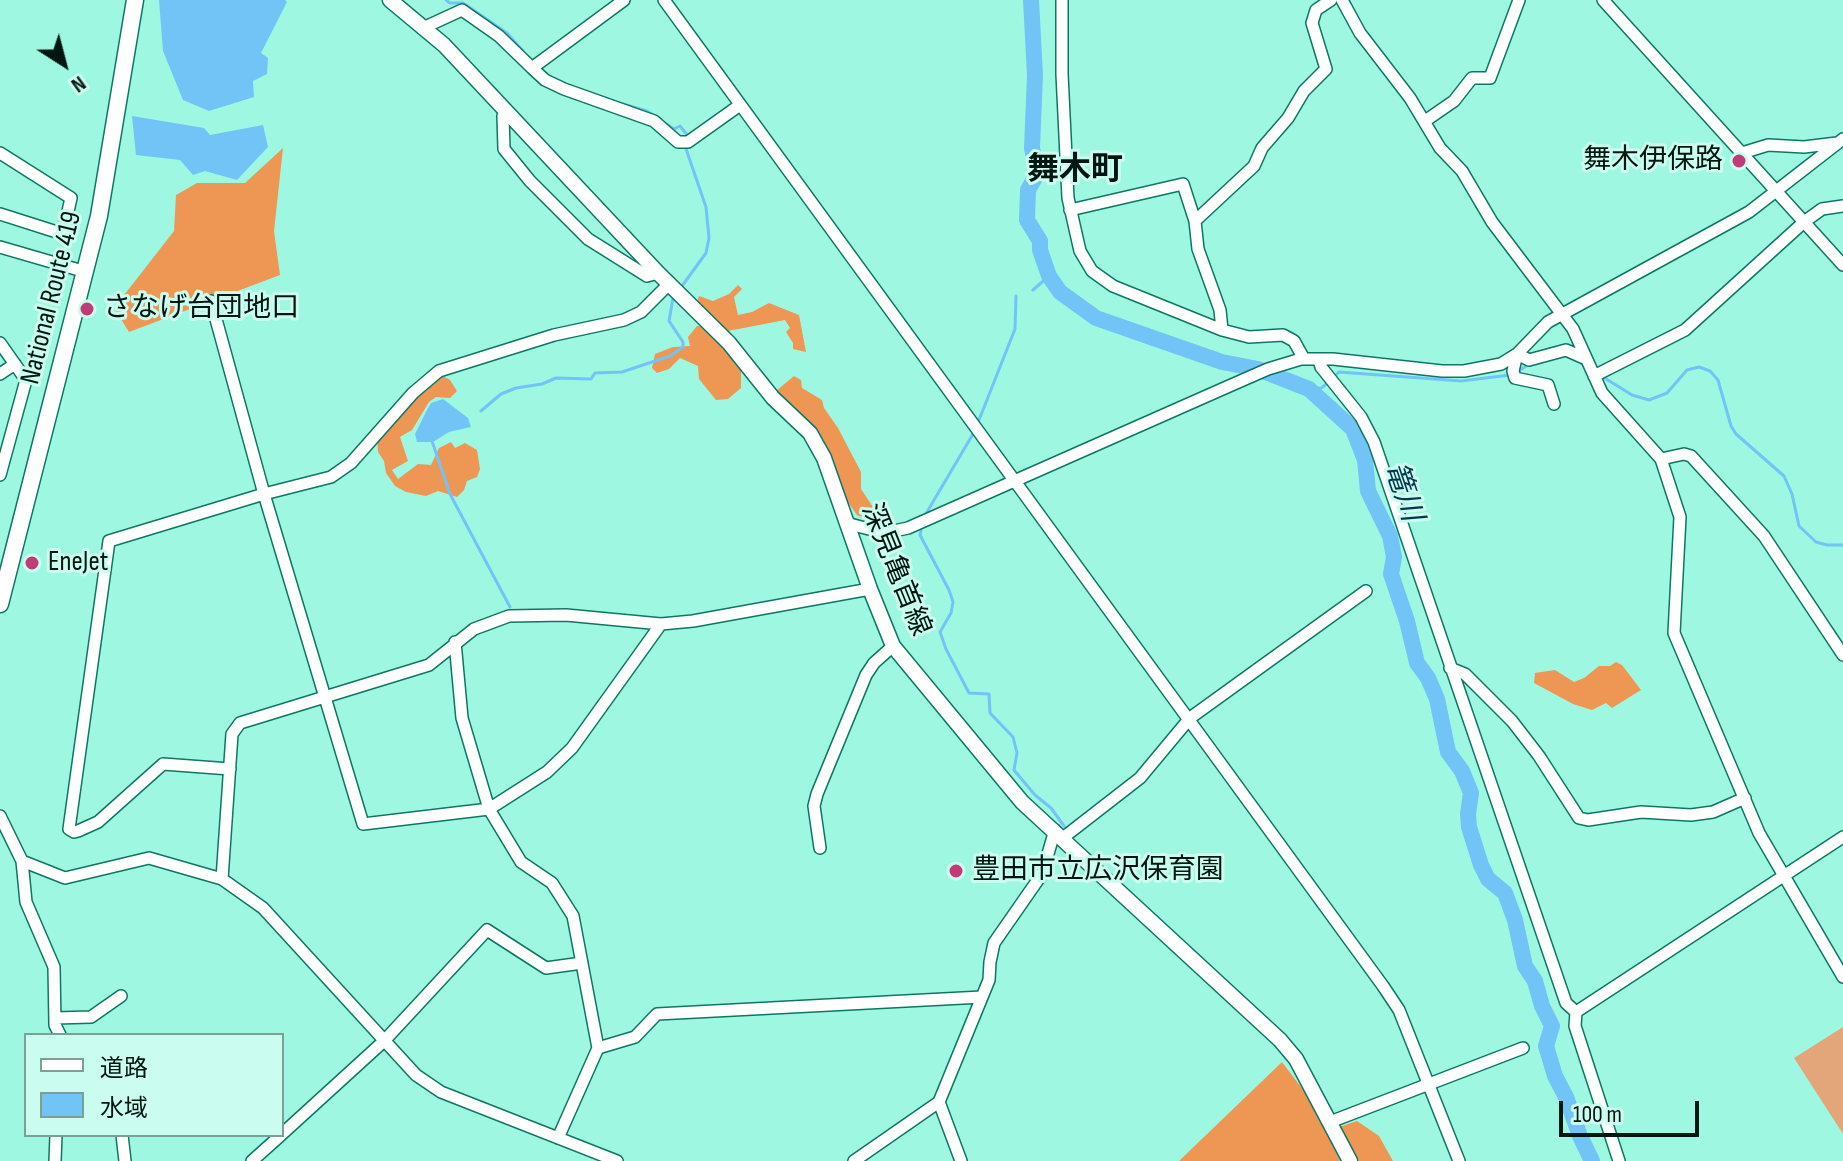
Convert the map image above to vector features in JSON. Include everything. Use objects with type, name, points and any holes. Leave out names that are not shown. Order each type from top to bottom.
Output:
[{"type":"highway","name":"National Route 419","points":[[0,604],[101,210],[135,0]]},
{"type":"main road","name":"深見亀首線","points":[[390,0],[425,27],[663,279],[729,343],[773,398],[810,433],[824,458],[893,646],[1022,802],[1280,1040],[1296,1059],[1350,1161]]},
{"type":"street","points":[[533,67],[624,0]]},
{"type":"street","points":[[664,0],[1190,718],[1399,1010],[1459,1161]]},
{"type":"street","points":[[1062,0],[1062,74],[1070,210],[1080,251],[1092,271],[1101,279],[1222,330],[1249,337],[1283,335],[1294,341],[1303,359]]},
{"type":"street","points":[[1195,221],[1254,166],[1262,148],[1288,118],[1304,91],[1326,69],[1312,15],[1331,0]]},
{"type":"street","points":[[1342,0],[1360,33],[1425,121],[1440,148],[1462,171],[1492,222],[1563,314],[1577,336],[1584,358],[1602,393],[1661,459],[1680,517],[1674,633],[1759,833],[1843,977]]},
{"type":"street","points":[[1425,121],[1454,101],[1472,78],[1490,78],[1519,0]]},
{"type":"street","points":[[1603,0],[1843,265]]},
{"type":"street","points":[[425,27],[462,10],[499,36],[545,80],[654,121],[678,142],[685,142],[740,105]]},
{"type":"street","points":[[230,769],[163,764],[98,822],[74,832],[69,829],[109,541],[331,477],[342,471],[413,393],[439,371],[554,335],[624,320],[641,312],[663,279],[647,276],[588,239],[530,181],[504,149],[503,116],[506,111]]},
{"type":"street","points":[[1742,153],[1768,145],[1804,147],[1840,141]]},
{"type":"street","points":[[846,523],[874,531],[894,532],[1268,369],[1303,359],[1464,371],[1501,364],[1517,354],[1548,322],[1749,212],[1840,141]]},
{"type":"street","points":[[0,153],[71,198],[63,234],[0,214]]},
{"type":"street","points":[[1070,210],[1183,184],[1195,221],[1198,249],[1220,310],[1222,330]]},
{"type":"street","points":[[1594,376],[1635,353],[1658,345],[1695,322],[1804,222],[1822,209],[1843,206]]},
{"type":"street","points":[[0,247],[86,272]]},
{"type":"street","points":[[211,301],[264,494],[363,824],[489,809],[547,772],[572,748],[661,624]]},
{"type":"street","points":[[0,343],[26,380],[0,475]]},
{"type":"street","points":[[1517,354],[1529,360],[1566,350],[1584,358]]},
{"type":"street","points":[[1517,354],[1513,371],[1520,379],[1548,385],[1554,404]]},
{"type":"street","points":[[1319,360],[1321,367],[1361,417],[1374,442],[1566,1003],[1576,1012]]},
{"type":"street","points":[[0,374],[15,364]]},
{"type":"street","points":[[1661,459],[1684,454],[1691,456],[1764,536],[1843,655]]},
{"type":"street","points":[[222,879],[232,734],[240,723],[429,665],[474,629],[509,616],[566,615],[661,624],[870,589]]},
{"type":"street","points":[[854,1161],[939,1102],[989,980],[994,943],[1042,874],[1059,834],[1140,778],[1190,718],[1366,591]]},
{"type":"street","points":[[455,642],[462,718],[489,809],[521,862],[552,883],[573,916],[598,1048],[558,1138]]},
{"type":"street","points":[[820,848],[814,806],[817,794],[866,675],[893,646]]},
{"type":"street","points":[[1450,668],[1465,674],[1512,721],[1579,818],[1588,820],[1641,812],[1691,815],[1713,812],[1745,798]]},
{"type":"street","points":[[0,816],[22,861],[26,902],[55,972],[55,1018],[59,1033]]},
{"type":"street","points":[[1576,1012],[1843,837]]},
{"type":"street","points":[[22,861],[65,878],[149,858],[222,879],[263,908],[416,1075],[441,1092],[617,1161]]},
{"type":"street","points":[[284,1133],[384,1041],[487,930],[546,968],[582,963]]},
{"type":"street","points":[[55,1018],[91,1017],[121,996]]},
{"type":"street","points":[[598,1048],[635,1037],[657,1014],[982,997]]},
{"type":"street","points":[[1576,1012],[1575,1026],[1619,1161]]},
{"type":"street","points":[[1330,1122],[1523,1048]]},
{"type":"street","points":[[939,1102],[961,1161]]},
{"type":"street","points":[[55,1161],[56,1137]]},
{"type":"street","points":[[122,1137],[125,1161]]},
{"type":"street","points":[[252,1161],[280,1137]]},
{"type":"shaded area","points":[[283,148],[274,231],[280,275],[129,332],[114,308],[174,231],[176,195],[197,183],[245,183]]},
{"type":"shaded area","points":[[738,285],[742,289],[734,297],[738,315],[769,303],[799,315],[806,352],[793,349],[786,332],[790,328],[785,320],[728,331],[720,337],[741,364],[741,388],[728,399],[716,400],[699,379],[698,366],[680,358],[669,369],[657,373],[652,368],[655,354],[673,347],[690,346],[688,337],[697,326],[705,326],[714,319],[697,302],[699,296],[713,301],[729,294]]},
{"type":"shaded area","points":[[441,375],[450,380],[457,391],[450,398],[436,397],[429,402],[412,430],[400,437],[408,461],[392,470],[398,479],[418,464],[431,465],[439,448],[451,442],[455,448],[465,443],[477,450],[480,469],[477,477],[467,481],[457,497],[438,491],[426,496],[395,486],[378,452],[377,440],[418,391]]},
{"type":"shaded area","points":[[794,376],[801,380],[802,388],[822,400],[861,472],[861,489],[873,507],[885,513],[891,524],[875,523],[857,515],[845,498],[776,391]]},
{"type":"shaded area","points":[[1616,662],[1622,665],[1641,690],[1612,708],[1606,703],[1592,710],[1573,704],[1534,683],[1535,673],[1555,670],[1574,682],[1599,666],[1610,666]]},
{"type":"shaded area","points":[[1843,1027],[1843,1134],[1794,1058]]},
{"type":"shaded area","points":[[1282,1062],[1319,1111],[1340,1161],[1179,1161]]},
{"type":"shaded area","points":[[1357,1121],[1379,1136],[1393,1161],[1359,1161],[1339,1127]]},
{"type":"water","points":[[159,0],[287,2],[261,53],[268,58],[267,74],[253,81],[254,97],[209,111],[183,100],[163,51]]},
{"type":"water","points":[[132,116],[204,128],[210,135],[263,125],[268,147],[237,180],[205,171],[193,175],[180,160],[136,155]]},
{"type":"water","points":[[443,399],[468,418],[471,427],[449,432],[433,442],[417,442],[415,434],[431,403]]},
{"type":"waterway","points":[[446,0],[463,3],[507,33],[523,51]]},
{"type":"waterway","name":"篭川","points":[[1031,0],[1035,75],[1032,148],[1037,174],[1028,190],[1027,220],[1040,241],[1049,276],[1060,292],[1096,318],[1222,362],[1258,369],[1309,389],[1353,429],[1365,460],[1368,491],[1390,536],[1394,557],[1391,574],[1417,663],[1437,699],[1448,752],[1462,771],[1471,793],[1469,827],[1481,865],[1488,879],[1505,893],[1515,920],[1525,966],[1535,981],[1552,1026],[1546,1046],[1555,1076],[1592,1161]]},
{"type":"waterway","points":[[623,104],[647,111],[674,129],[680,126],[687,139]]},
{"type":"waterway","points":[[682,286],[706,253],[709,238],[706,207],[685,146]]},
{"type":"waterway","points":[[1033,290],[1049,276]]},
{"type":"waterway","points":[[979,420],[1015,329],[1016,296]]},
{"type":"waterway","points":[[481,411],[501,394],[516,388],[542,384],[556,378],[591,379],[595,373],[622,372],[670,356],[683,347],[669,321],[673,298]]},
{"type":"waterway","points":[[1517,372],[1531,363]]},
{"type":"waterway","points":[[1603,377],[1632,395],[1649,400],[1667,393],[1687,370],[1699,367],[1710,371],[1718,380],[1736,434],[1784,476],[1792,494],[1799,526],[1816,542],[1843,545]]},
{"type":"waterway","points":[[1337,374],[1461,381],[1510,375]]},
{"type":"waterway","points":[[1309,389],[1321,388],[1328,383]]},
{"type":"waterway","points":[[927,512],[973,434]]},
{"type":"waterway","points":[[432,441],[450,494],[510,607]]},
{"type":"waterway","points":[[921,531],[920,535],[953,602],[951,613],[940,632],[946,649],[969,693],[989,694],[990,713],[1013,737],[1017,753],[1014,770],[1064,826]]},
{"type":"place","name":"舞木伊保路","points":[[1739,161]]},
{"type":"place","name":"さなげ台団地口","points":[[87,309]]},
{"type":"place","name":"EneJet","points":[[32,563]]},
{"type":"place","name":"豊田市立広沢保育園","points":[[956,871]]},
{"type":"district","name":"舞木町","points":[[1075,171]]}]
